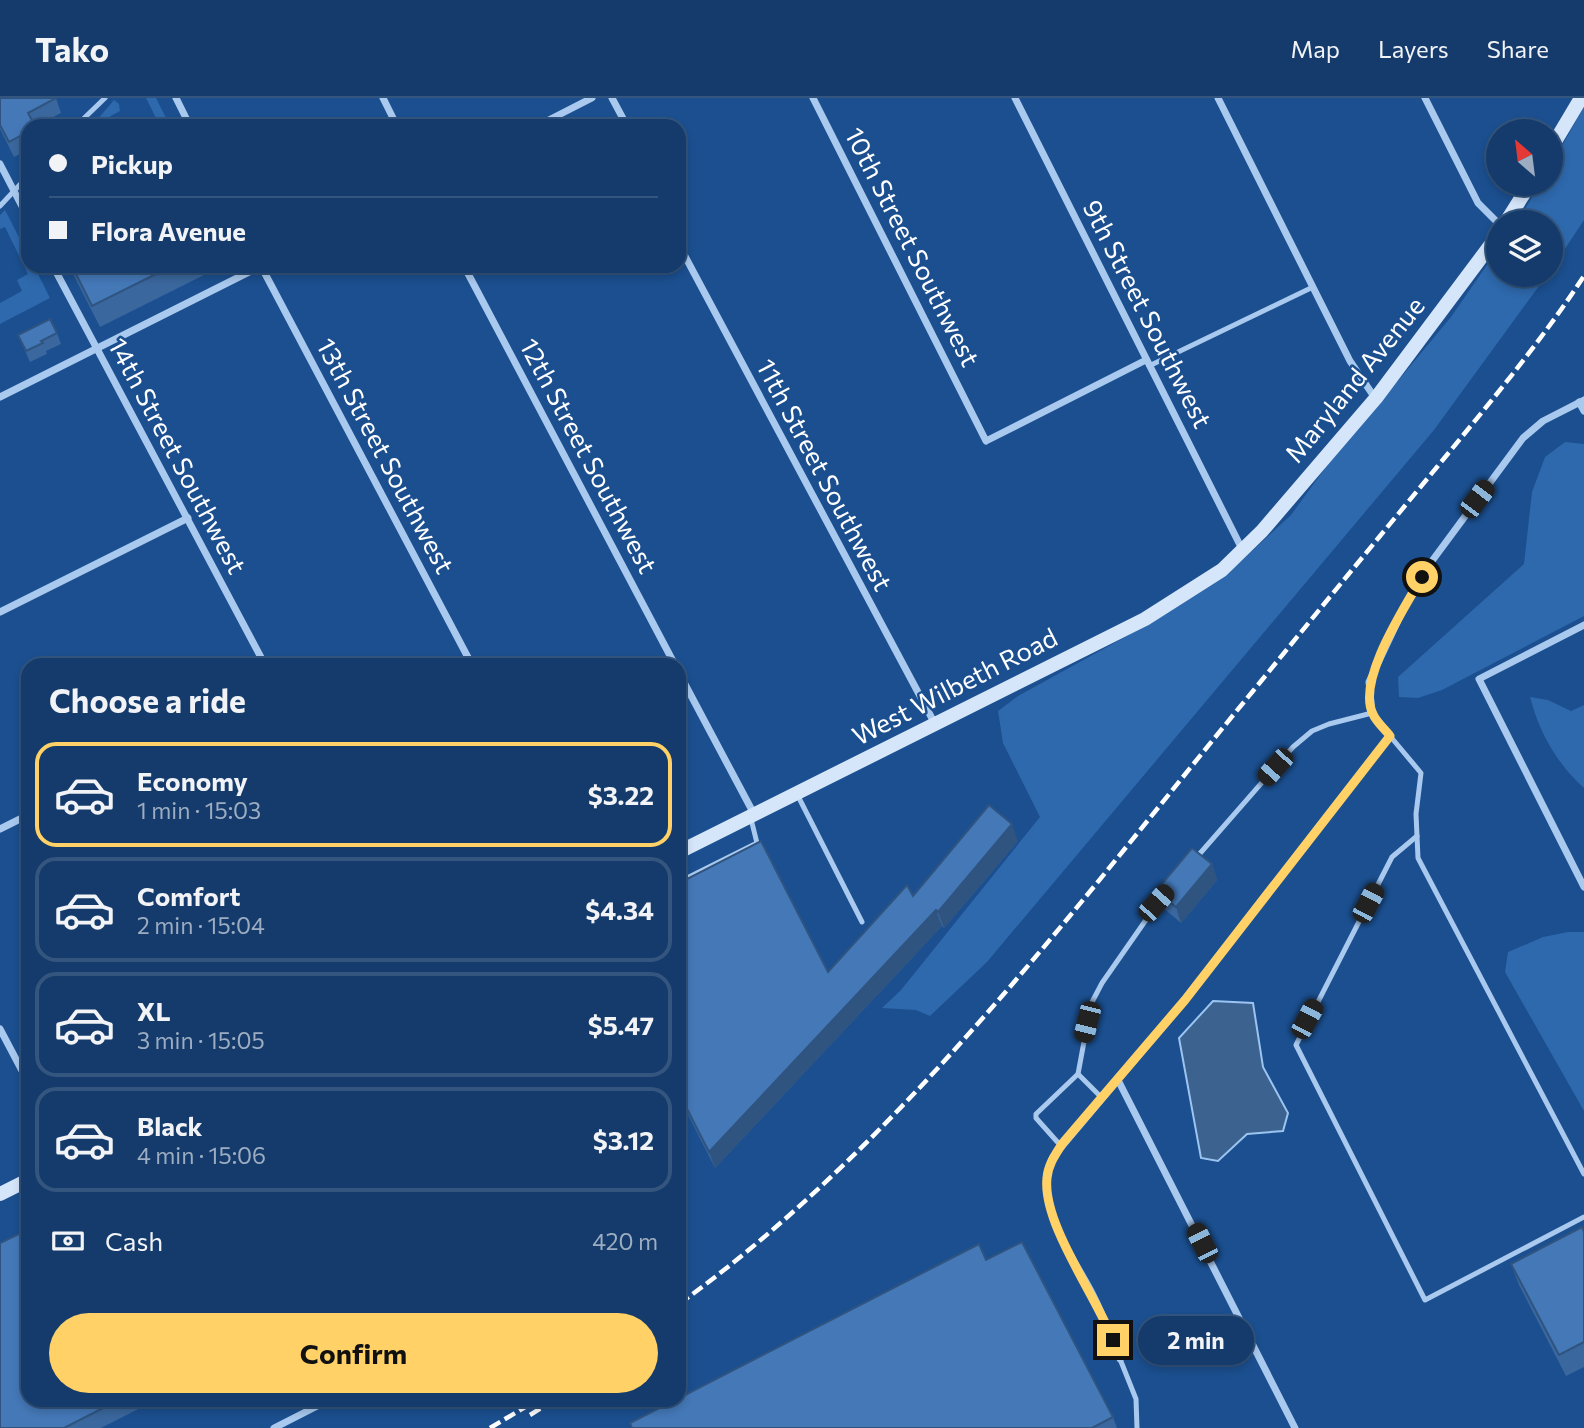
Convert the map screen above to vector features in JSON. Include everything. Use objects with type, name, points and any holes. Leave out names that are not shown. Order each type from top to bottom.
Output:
[{"type":"main road","points":[[1563,128],[1581,98]]},
{"type":"main road","name":"Maryland Avenue","points":[[1242,549],[1376,398],[1486,251]]},
{"type":"main road","name":"West Wilbeth Road","points":[[686,848],[1177,601],[1222,569],[1242,549]]},
{"type":"main road","points":[[0,1194],[21,1184]]},
{"type":"street","points":[[176,98],[186,119]]},
{"type":"street","points":[[383,98],[394,119]]},
{"type":"street","points":[[551,119],[592,98]]},
{"type":"street","points":[[612,98],[623,119]]},
{"type":"street","name":"10th Street Southwest","points":[[813,98],[986,441],[1148,363]]},
{"type":"street","name":"9th Street Southwest","points":[[1014,98],[1242,549]]},
{"type":"street","points":[[1218,98],[1350,361],[1376,398]]},
{"type":"street","points":[[1425,98],[1478,203],[1486,211]]},
{"type":"street","points":[[0,164],[21,204]]},
{"type":"street","name":"11th Street Southwest","points":[[686,258],[935,724]]},
{"type":"street","name":"14th Street Southwest","points":[[57,273],[261,658]]},
{"type":"street","points":[[0,397],[247,273]]},
{"type":"street","name":"13th Street Southwest","points":[[265,273],[468,658]]},
{"type":"street","name":"12th Street Southwest","points":[[468,273],[671,658]]},
{"type":"street","points":[[1120,1359],[1093,1295],[1059,1230],[1047,1197],[1049,1165],[1061,1146],[1185,1000],[1390,736],[1372,713],[1369,682],[1403,610],[1432,561],[1523,438],[1543,421],[1582,401],[1584,411]]},
{"type":"street","points":[[0,612],[188,518]]},
{"type":"street","points":[[1584,625],[1479,679],[1584,887]]},
{"type":"street","points":[[686,687],[752,815]]},
{"type":"street","points":[[0,829],[21,818]]},
{"type":"street","points":[[0,1029],[21,1069]]},
{"type":"street","points":[[1118,1080],[1295,1428]]},
{"type":"street","points":[[274,1428],[315,1407]]},
{"type":"lane","points":[[83,119],[105,98]]},
{"type":"lane","points":[[0,206],[21,184]]},
{"type":"lane","points":[[1148,363],[1313,287]]},
{"type":"lane","points":[[1193,861],[1293,747],[1311,732],[1372,713]]},
{"type":"lane","points":[[1390,736],[1422,773],[1418,858],[1584,1174]]},
{"type":"lane","points":[[797,793],[862,922]]},
{"type":"lane","points":[[686,878],[757,843],[752,815]]},
{"type":"lane","points":[[1417,836],[1392,857],[1296,1045],[1425,1300],[1584,1217]]},
{"type":"lane","points":[[1061,1146],[1035,1118],[1036,1114],[1078,1074],[1091,1004],[1166,892]]},
{"type":"lane","points":[[1078,1074],[1102,1098]]},
{"type":"lane","points":[[1120,1359],[1136,1399],[1137,1428]]},
{"type":"shaded area","points":[[146,98],[156,98],[166,119],[156,119]]},
{"type":"shaded area","points":[[114,100],[119,104],[120,111],[105,119],[98,119]]},
{"type":"shaded area","points":[[1584,107],[1584,220],[1563,252],[1563,210],[1524,210],[1533,196],[1563,196],[1563,144]]},
{"type":"shaded area","points":[[5,210],[21,241],[21,260],[5,227],[0,229],[0,215]]},
{"type":"shaded area","points":[[1486,266],[1486,287],[1538,287],[1434,430],[987,962],[930,1016],[916,1010],[882,1008],[901,990],[1040,817],[1003,743],[998,711],[1018,696],[1156,620],[1240,562],[1291,515],[1326,467],[1451,317]]},
{"type":"shaded area","points":[[38,273],[50,298],[0,324],[0,303],[22,291],[17,280],[28,274]]},
{"type":"shaded area","points":[[1565,442],[1584,444],[1584,616],[1442,690],[1418,698],[1399,697],[1398,677],[1524,564],[1532,492],[1545,457]]},
{"type":"shaded area","points":[[1530,697],[1548,700],[1571,711],[1584,705],[1584,788],[1565,769],[1550,747],[1538,723]]},
{"type":"shaded area","points":[[1584,932],[1584,1111],[1505,972],[1508,952],[1543,937]]},
{"type":"shaded area","points":[[1213,1001],[1253,1003],[1263,1067],[1288,1113],[1283,1131],[1247,1134],[1218,1161],[1201,1158],[1179,1038]]},
{"type":"building","points":[[0,98],[56,98],[28,113],[31,119],[21,119],[21,136],[9,142],[0,125]]},
{"type":"building","points":[[76,273],[158,273],[92,306]]},
{"type":"building","points":[[50,319],[57,333],[26,351],[18,335]]},
{"type":"building","points":[[989,805],[1012,824],[938,912],[936,910],[709,1152],[686,1107],[686,879],[761,841],[828,972],[907,885],[913,896]]},
{"type":"building","points":[[1192,848],[1212,864],[1176,907],[1156,891]]},
{"type":"building","points":[[1582,1227],[1584,1342],[1559,1355],[1511,1264]]},
{"type":"building","points":[[21,1233],[21,1407],[105,1407],[64,1428],[0,1428],[0,1243]]},
{"type":"building","points":[[1022,1242],[1113,1417],[1092,1428],[632,1428],[630,1423],[661,1407],[686,1407],[686,1394],[979,1244],[986,1260]]},
{"type":"railway","points":[[686,1299],[761,1240],[838,1170],[913,1095],[984,1016],[1054,935],[1494,397],[1584,276]]},
{"type":"railway","points":[[490,1428],[525,1407]]},
{"type":"railway","points":[[530,1415],[543,1407]]},
{"type":"route","points":[[1113,1340],[1053,1215],[1046,1186],[1049,1165],[1062,1144],[1185,1000],[1390,736],[1372,713],[1369,682],[1422,577]]}]
